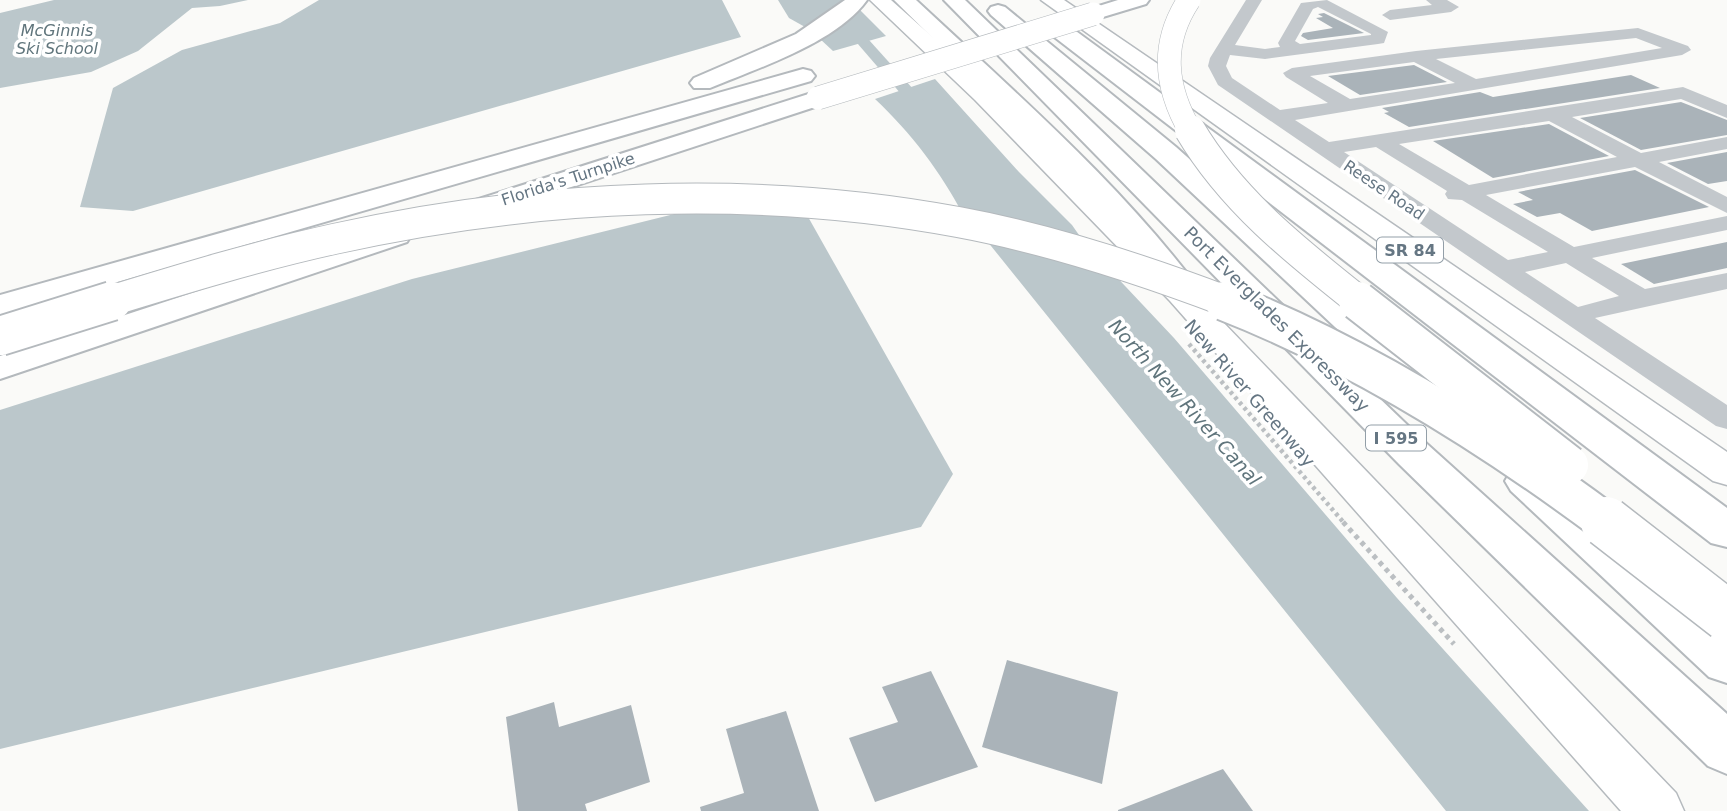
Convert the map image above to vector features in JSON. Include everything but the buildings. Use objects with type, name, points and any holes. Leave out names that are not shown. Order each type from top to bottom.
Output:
[{"type":"highway","points":[[155,261],[548,133],[670,97],[753,62],[826,25],[857,0]]},
{"type":"highway","points":[[905,0],[1024,114],[1133,228],[1190,324]]},
{"type":"highway","points":[[925,0],[1074,118]]},
{"type":"highway","name":"Port Everglades Expressway","points":[[954,0],[1413,454],[1727,749]]},
{"type":"highway","points":[[985,0],[1166,153],[1727,662]]},
{"type":"highway","points":[[1020,0],[1727,531]]},
{"type":"highway","points":[[896,48],[1056,0]]},
{"type":"highway","name":"Florida's Turnpike","points":[[0,306],[155,261],[1139,0]]},
{"type":"highway","points":[[1189,0],[1172,28],[1168,65],[1170,85],[1180,113],[1202,150],[1227,181],[1269,224],[1358,300],[1727,590]]},
{"type":"highway","name":"Florida's Turnpike","points":[[0,368],[324,259],[811,87],[829,68]]},
{"type":"highway","points":[[0,337],[261,257],[380,229],[487,212],[596,201],[700,197],[797,200],[931,216],[1027,236],[1118,261],[1219,298],[1336,353],[1419,397],[1562,488],[1727,616]]},
{"type":"main road","points":[[880,0],[985,97],[1190,324],[1657,811]]},
{"type":"main road","name":"SR 84","points":[[1051,0],[1727,471]]},
{"type":"street","points":[[1254,0],[1224,49],[1265,54],[1297,50],[1378,39],[1380,32],[1317,1],[1307,6],[1286,43],[1297,50]]},
{"type":"street","points":[[1390,15],[1451,7],[1434,0]]},
{"type":"street","points":[[1274,117],[1682,50],[1638,33],[1467,49],[1292,73],[1346,105]]},
{"type":"street","name":"Reese Road","points":[[1224,49],[1217,66],[1224,82],[1573,316],[1719,407]]},
{"type":"street","points":[[1467,49],[1530,76]]},
{"type":"street","points":[[1416,55],[1474,85]]},
{"type":"street","points":[[1323,149],[1683,93],[1727,112]]},
{"type":"street","points":[[1552,115],[1727,206]]},
{"type":"street","points":[[1380,141],[1641,298]]},
{"type":"street","points":[[1404,203],[1727,143]]},
{"type":"street","points":[[1503,269],[1727,223]]},
{"type":"street","points":[[1573,316],[1641,298],[1727,281]]},
{"type":"path","name":"New River Greenway","points":[[1190,324],[1383,568],[1459,649]]},
{"type":"water","name":"McGinnis Ski School","points":[[54,0],[248,0],[192,8],[138,51],[91,72],[0,88],[0,13]]},
{"type":"water","points":[[319,0],[722,0],[741,37],[133,211],[80,207],[113,88],[182,50],[280,23]]},
{"type":"water","points":[[778,0],[843,0],[805,27],[789,18]]},
{"type":"water","points":[[860,10],[886,36],[833,51],[819,38]]},
{"type":"water","points":[[935,79],[1019,172],[1072,225],[1086,245],[964,216],[924,154],[875,99]]},
{"type":"water","points":[[775,189],[794,192],[953,474],[921,527],[0,749],[0,410],[412,279]]},
{"type":"water","points":[[983,236],[1110,270],[1174,338],[1397,598],[1589,811],[1446,811]]},
{"type":"waterway","name":"North New River Canal","points":[[826,0],[926,113]]}]
